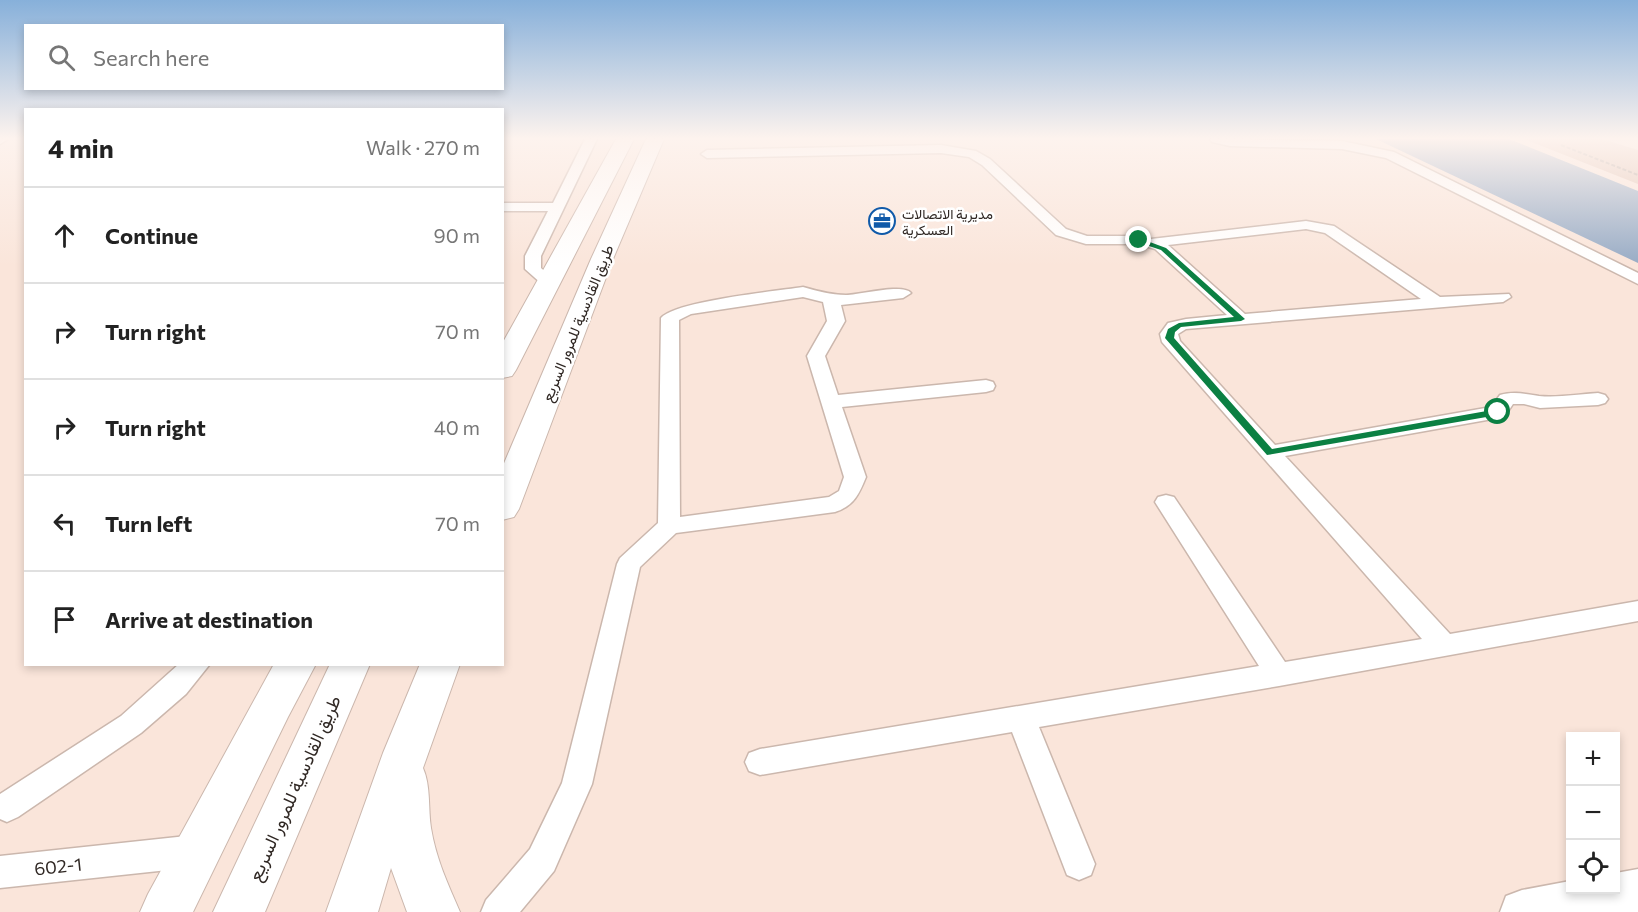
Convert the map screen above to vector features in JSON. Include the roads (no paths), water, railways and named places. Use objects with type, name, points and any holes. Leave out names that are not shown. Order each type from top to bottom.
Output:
[{"type":"highway","points":[[504,366],[602,182]]},
{"type":"highway","name":"طريق القادسية للمرور السريع","points":[[504,504],[602,259],[636,182]]},
{"type":"highway","points":[[166,912],[272,705],[295,666]]},
{"type":"highway","name":"طريق القادسية للمرور السريع","points":[[239,912],[349,666]]},
{"type":"highway","points":[[352,912],[405,753],[439,666]]},
{"type":"highway","points":[[405,753],[404,803],[412,855],[434,912]]},
{"type":"main road","points":[[1522,912],[1638,891]]},
{"type":"lane","points":[[549,282],[537,274],[532,260],[570,182]]},
{"type":"lane","points":[[1007,182],[1066,235],[1086,240],[1150,243],[1306,225],[1329,228],[1436,302]]},
{"type":"lane","points":[[1446,182],[1638,279]]},
{"type":"lane","points":[[504,207],[557,207]]},
{"type":"lane","points":[[1150,243],[1164,249],[1241,319]]},
{"type":"lane","points":[[669,526],[670,318],[687,309],[803,292],[831,299],[848,300],[903,292]]},
{"type":"lane","points":[[1444,646],[1170,338],[1171,330],[1179,325],[1503,297]]},
{"type":"lane","points":[[498,912],[542,860],[577,784],[629,564],[669,526],[835,504],[848,495],[855,477],[816,356],[836,321],[831,299]]},
{"type":"lane","points":[[831,402],[986,386]]},
{"type":"lane","points":[[1270,453],[1498,412],[1507,399],[1524,398],[1540,402],[1599,399]]},
{"type":"lane","points":[[1166,502],[1279,675]]},
{"type":"lane","points":[[760,762],[1279,675],[1638,610]]},
{"type":"lane","points":[[7,807],[107,743],[146,714],[195,666]]},
{"type":"lane","points":[[1021,719],[1079,864]]},
{"type":"lane","name":"602-1","points":[[0,872],[197,851]]},
{"type":"water","points":[[1466,182],[1615,182],[1638,191],[1638,263]]},
{"type":"place","name":"مديرية الاتصالات العسكرية","points":[[882,221]]}]
